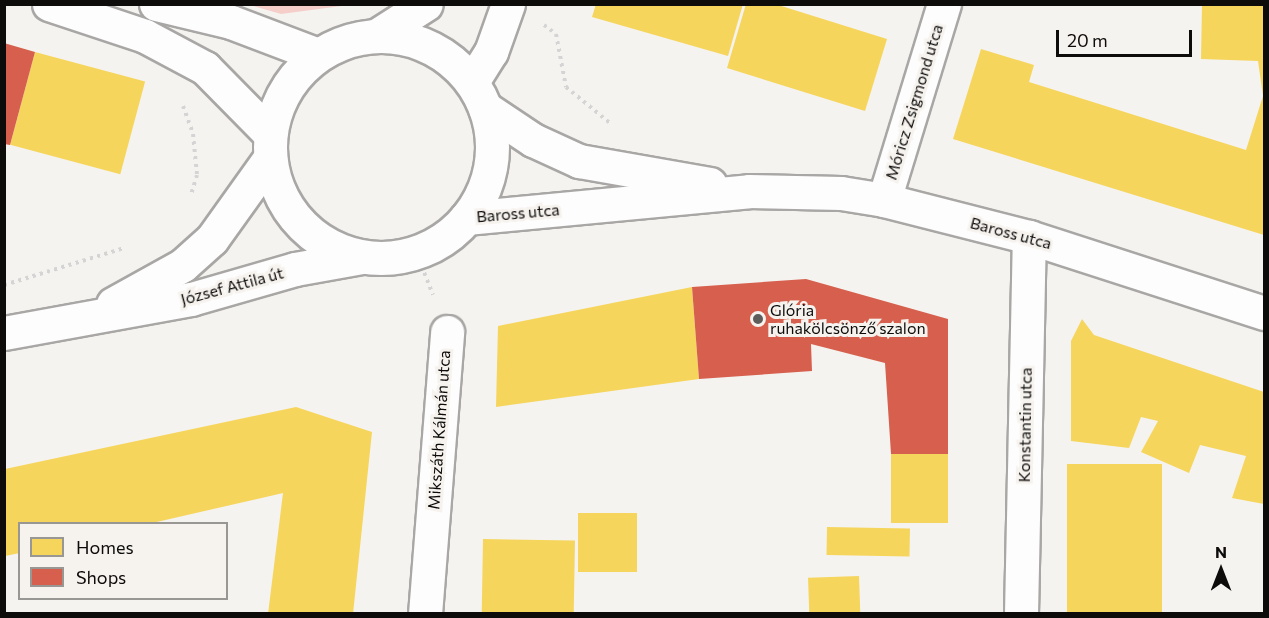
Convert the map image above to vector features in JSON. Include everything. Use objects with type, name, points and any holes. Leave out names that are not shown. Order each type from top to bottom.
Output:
[{"type":"street","points":[[49,4],[145,36],[205,68],[270,146],[286,205],[302,224],[321,240],[367,256],[392,257],[416,252],[444,238],[466,218],[488,176],[491,142],[478,95],[508,4]]},
{"type":"street","points":[[156,4],[231,22],[318,55],[356,38],[376,36],[426,4]]},
{"type":"street","name":"Móricz Zsigmond utca","points":[[884,200],[944,4]]},
{"type":"street","name":"Baross utca","points":[[376,36],[398,37],[430,48],[457,65],[478,95],[533,140],[579,161],[749,191]]},
{"type":"street","name":"József Attila út","points":[[96,314],[183,265],[212,239],[270,146],[287,87],[318,55]]},
{"type":"street","name":"Baross utca","points":[[466,218],[749,191],[841,193],[884,200],[1029,237],[1264,313]]},
{"type":"street","name":"Konstantin utca","points":[[1021,614],[1029,237]]},
{"type":"street","name":"József Attila út","points":[[4,333],[96,314],[191,299],[295,269],[367,256]]},
{"type":"street","name":"Mikszáth Kálmán utca","points":[[425,614],[447,332]]},
{"type":"path","points":[[189,203],[197,175],[193,134],[181,100],[205,68]]},
{"type":"path","points":[[4,285],[133,246]]},
{"type":"path","name":"Mikszáth Kálmán utca","points":[[416,252],[447,332]]},
{"type":"shaded area","points":[[250,4],[349,5],[281,14]]},
{"type":"building: Homes","points":[[596,4],[743,4],[728,56],[592,17]]},
{"type":"building: Homes","points":[[746,4],[775,4],[887,39],[865,111],[727,68]]},
{"type":"building: Homes","points":[[1202,4],[1264,4],[1264,235],[953,139],[981,49],[1034,65],[1029,82],[1246,150],[1263,96],[1258,61],[1201,59]]},
{"type":"building: Homes","points":[[35,52],[145,82],[120,174],[10,145]]},
{"type":"building: Homes","points":[[692,287],[699,379],[496,407],[498,326]]},
{"type":"building: Homes","points":[[1082,319],[1094,335],[1264,392],[1264,504],[1232,498],[1246,456],[1200,445],[1189,473],[1141,452],[1158,421],[1141,417],[1129,448],[1071,441],[1071,341]]},
{"type":"building: Homes","points":[[296,407],[372,432],[353,614],[268,614],[283,493],[157,522],[18,522],[18,553],[5,556],[5,469]]},
{"type":"building: Homes","points":[[891,454],[948,454],[948,523],[891,523]]},
{"type":"building: Homes","points":[[1067,464],[1162,464],[1162,614],[1067,614]]},
{"type":"building: Homes","points":[[578,513],[637,513],[637,572],[578,572]]},
{"type":"building: Homes","points":[[827,527],[910,528],[909,556],[827,555]]},
{"type":"building: Homes","points":[[483,539],[575,541],[574,614],[482,614]]},
{"type":"building: Homes","points":[[859,576],[860,614],[809,614],[808,578]]},
{"type":"building: Shops","points":[[4,43],[35,52],[10,145],[4,144]]},
{"type":"building: Shops","points":[[806,279],[948,319],[948,454],[891,454],[885,363],[811,344],[812,371],[699,379],[692,287]]},
{"type":"place","name":"Glória ruhakölcsönző szalon","points":[[758,319]]}]
